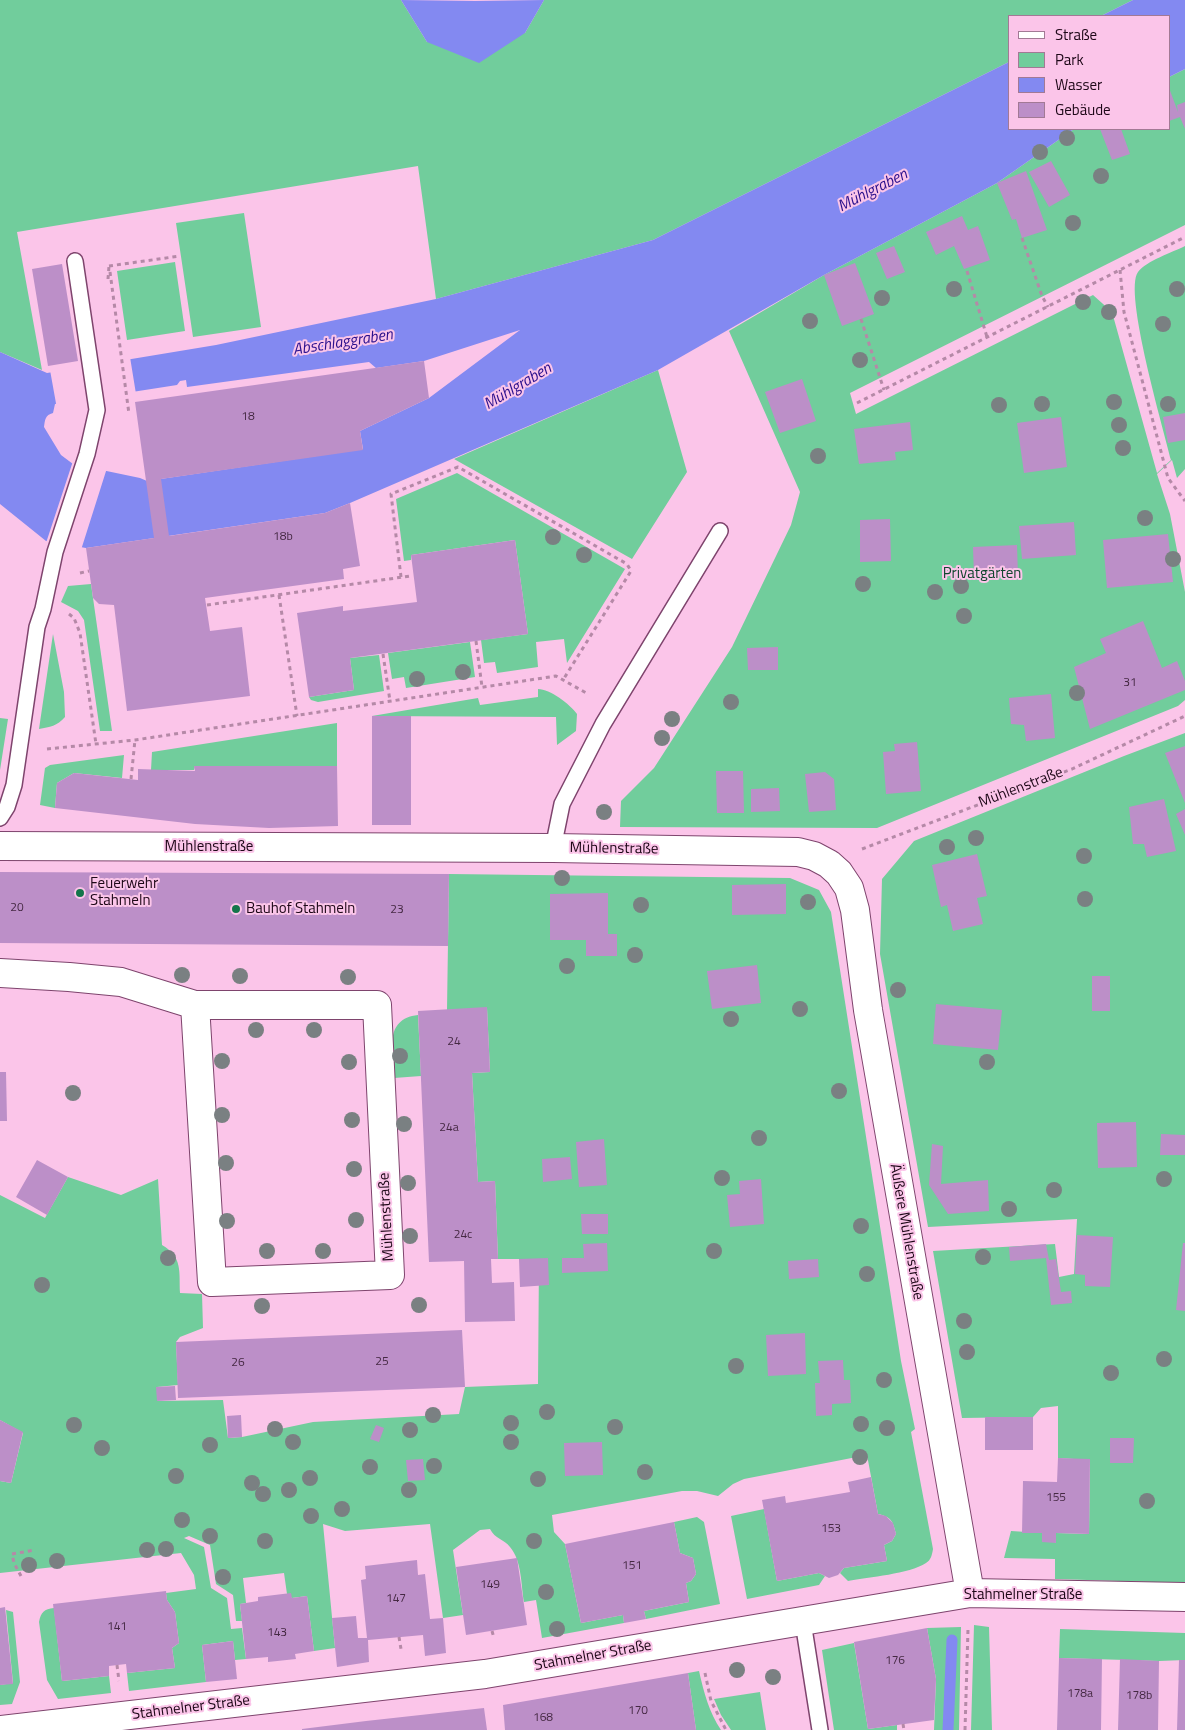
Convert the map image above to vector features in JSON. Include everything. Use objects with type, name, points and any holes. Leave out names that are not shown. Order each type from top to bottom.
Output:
[{"type":"street","name":"Mühlenstraße","points":[[0,846],[553,848],[798,852],[814,856],[829,864],[839,873]]},
{"type":"street","name":"Äußere Mühlenstraße","points":[[839,873],[849,888],[855,910],[868,1010],[970,1593]]},
{"type":"street","name":"Mühlenstraße","points":[[0,973],[121,982],[195,1005],[377,1005],[390,1276],[212,1282],[195,1005]]},
{"type":"street","name":"Stahmelner Straße","points":[[0,1730],[485,1674],[970,1593],[1185,1597]]},
{"type":"lane","points":[[0,818],[9,801],[14,784],[37,627],[43,609],[55,552],[87,454],[97,410],[75,262]]},
{"type":"lane","points":[[553,848],[562,804],[613,708],[720,531]]},
{"type":"lane","points":[[803,1622],[820,1730]]},
{"type":"path","points":[[856,403],[1185,237]]},
{"type":"path","points":[[1022,238],[1042,296],[1048,307]]},
{"type":"path","points":[[129,414],[109,266],[180,256]]},
{"type":"path","points":[[1120,270],[1124,312],[1168,478],[1185,501]]},
{"type":"path","points":[[967,271],[987,337]]},
{"type":"path","points":[[861,319],[884,390]]},
{"type":"path","points":[[402,578],[391,494],[458,467],[627,564],[630,571],[563,680]]},
{"type":"path","points":[[206,605],[410,576]]},
{"type":"path","points":[[279,595],[297,716]]},
{"type":"path","points":[[65,611],[74,618],[80,633],[96,744]]},
{"type":"path","points":[[476,641],[482,687]]},
{"type":"path","points":[[383,654],[390,701]]},
{"type":"path","points":[[18,752],[135,740],[556,676],[613,708]]},
{"type":"path","name":"Mühlenstraße","points":[[839,873],[861,849],[1072,769],[1185,716]]},
{"type":"path","points":[[130,779],[135,740]]},
{"type":"path","points":[[22,1576],[14,1563],[12,1554],[35,1550]]},
{"type":"path","points":[[965,1730],[970,1593]]},
{"type":"path","points":[[704,1671],[711,1701],[726,1730]]},
{"type":"path","points":[[903,1724],[904,1730]]},
{"type":"green space","points":[[0,0],[401,0],[427,42],[525,33],[544,0],[1133,0],[1103,15],[1008,15],[1008,62],[653,240],[436,299],[418,166],[17,232],[42,370],[0,352]]},
{"type":"green space","name":"Privatgärten","points":[[1185,69],[1185,225],[850,393],[856,414],[1093,295],[1112,312],[1157,473],[1171,460],[1146,362],[1136,306],[1135,285],[1138,272],[1142,268],[1185,246],[1185,469],[1177,478],[1172,460],[1157,474],[1170,514],[1185,592],[1185,700],[1178,706],[877,828],[620,827],[621,801],[654,768],[732,647],[791,525],[800,492],[729,331],[824,275],[997,183],[1073,130],[1170,130],[1170,76]]},
{"type":"green space","points":[[244,213],[261,327],[193,337],[176,223]]},
{"type":"green space","points":[[175,262],[185,331],[127,340],[117,271]]},
{"type":"green space","points":[[658,370],[687,472],[632,559],[454,459]]},
{"type":"green space","points":[[457,473],[625,569],[567,663],[564,639],[536,642],[538,667],[497,673],[495,662],[484,663],[481,640],[528,634],[515,540],[411,555],[411,560],[404,561],[396,499]]},
{"type":"green space","points":[[91,584],[112,731],[100,731],[84,620],[78,611],[61,602],[68,586]]},
{"type":"green space","points":[[53,634],[64,692],[65,717],[53,726],[39,729]]},
{"type":"green space","points":[[470,642],[475,677],[406,688],[404,677],[392,679],[388,653]]},
{"type":"green space","points":[[379,655],[384,691],[318,702],[311,700],[309,697],[354,690],[350,658]]},
{"type":"green space","points":[[538,689],[559,698],[577,714],[576,731],[557,745],[556,717],[372,716],[478,698],[480,705],[538,697]]},
{"type":"green space","points":[[0,718],[8,719],[0,770]]},
{"type":"green space","points":[[337,723],[337,766],[195,766],[194,770],[151,770],[152,752]]},
{"type":"green space","points":[[1185,733],[1185,1583],[1055,1579],[1055,1559],[1004,1558],[1011,1531],[1042,1533],[1056,1543],[1056,1533],[1089,1534],[1090,1460],[1058,1458],[1058,1406],[1041,1408],[1033,1417],[962,1418],[933,1251],[1055,1244],[1059,1277],[1074,1274],[1077,1219],[928,1227],[880,954],[882,879],[914,841]]},
{"type":"green space","points":[[124,755],[122,778],[74,773],[57,783],[55,808],[40,805],[45,768],[50,765]]},
{"type":"green space","points":[[449,874],[790,878],[819,890],[831,912],[901,1361],[915,1429],[911,1432],[933,1549],[931,1557],[928,1562],[919,1567],[889,1575],[848,1581],[840,1573],[844,1568],[887,1561],[884,1545],[892,1541],[896,1534],[891,1521],[878,1514],[867,1455],[744,1479],[733,1484],[718,1496],[697,1491],[682,1491],[552,1515],[554,1532],[565,1544],[581,1623],[623,1615],[624,1623],[542,1638],[536,1600],[524,1602],[517,1559],[508,1544],[494,1535],[490,1529],[480,1530],[453,1550],[463,1615],[443,1618],[430,1524],[345,1531],[323,1524],[335,1648],[314,1651],[307,1596],[292,1598],[287,1594],[284,1573],[243,1578],[246,1603],[240,1604],[242,1621],[236,1621],[233,1595],[216,1584],[210,1545],[189,1536],[184,1538],[204,1547],[211,1588],[227,1598],[231,1629],[242,1628],[246,1659],[235,1660],[233,1641],[202,1645],[206,1682],[129,1691],[127,1673],[175,1668],[172,1648],[179,1643],[175,1612],[167,1600],[166,1593],[196,1589],[194,1575],[181,1553],[0,1573],[0,1481],[11,1483],[23,1433],[0,1420],[0,1195],[45,1218],[68,1177],[121,1195],[158,1179],[162,1245],[177,1260],[180,1293],[202,1294],[203,1328],[180,1337],[176,1342],[178,1385],[157,1387],[157,1401],[223,1400],[228,1438],[242,1437],[313,1422],[459,1414],[465,1387],[538,1384],[539,1259],[498,1259],[495,1181],[478,1182],[472,1073],[490,1072],[487,1008],[447,1010]]},
{"type":"green space","points":[[418,1015],[421,1076],[394,1078],[392,1038],[395,1030],[399,1023],[407,1018]]},
{"type":"green space","points":[[764,1509],[777,1581],[819,1573],[825,1576],[819,1585],[747,1599],[731,1516]]},
{"type":"green space","points":[[697,1517],[704,1522],[720,1604],[646,1619],[644,1611],[689,1602],[686,1583],[691,1581],[696,1574],[693,1558],[680,1553],[674,1522]]},
{"type":"green space","points":[[54,1608],[62,1681],[109,1676],[111,1693],[58,1699],[47,1680],[39,1622],[44,1612]]},
{"type":"green space","points":[[6,1610],[13,1612],[20,1682],[12,1704],[0,1705],[0,1685],[13,1683]]},
{"type":"green space","points":[[974,1625],[989,1627],[992,1730],[971,1730]]},
{"type":"green space","points":[[961,1627],[959,1730],[934,1730],[936,1679],[927,1628]]},
{"type":"green space","points":[[1060,1629],[1185,1633],[1185,1660],[1059,1658]]},
{"type":"green space","points":[[854,1643],[868,1729],[897,1725],[897,1730],[834,1730],[822,1650]]},
{"type":"green space","points":[[699,1671],[707,1702],[721,1730],[696,1730],[688,1673]]},
{"type":"green space","points":[[760,1692],[766,1730],[731,1730],[721,1715],[714,1699]]},
{"type":"water","points":[[401,0],[544,0],[525,33],[479,63],[427,42]]},
{"type":"water","points":[[1133,0],[1185,0],[1185,69],[1170,76],[1170,15],[1103,15]]},
{"type":"water","points":[[1008,62],[1008,130],[1073,130],[997,183],[824,275],[658,370],[325,513],[86,548],[46,541],[0,504],[0,352],[47,373],[216,345],[436,299],[653,240]],"holes":[[[520,330],[429,398],[360,431],[363,449],[147,481],[73,464],[61,455],[44,427],[46,418],[53,413],[55,404],[177,385],[180,381],[186,380],[187,387],[369,362],[376,368],[424,361]]]},
{"type":"pier","points":[[130,357],[136,394],[57,406],[57,409],[50,370]]},
{"type":"pier","points":[[73,461],[107,468],[81,550],[46,543]]},
{"type":"building","points":[[1170,91],[1178,112],[1177,105],[1185,102],[1185,129],[1180,117],[1170,121]]},
{"type":"building","points":[[1100,130],[1121,130],[1130,154],[1112,160]]},
{"type":"building","points":[[1051,161],[1070,195],[1049,207],[1029,172]]},
{"type":"building","points":[[1026,171],[1047,230],[1022,238],[1016,219],[1012,220],[997,183]]},
{"type":"building","points":[[962,216],[968,230],[978,226],[990,260],[964,269],[954,246],[936,255],[926,232]]},
{"type":"building","points":[[894,246],[905,272],[887,279],[876,253]]},
{"type":"building","points":[[855,263],[874,314],[842,326],[824,275]]},
{"type":"building","points":[[62,264],[78,361],[48,366],[32,269]]},
{"type":"building","points":[[424,361],[429,398],[360,431],[363,450],[161,479],[169,536],[325,513],[350,503],[360,566],[343,569],[344,579],[205,598],[210,631],[242,627],[250,696],[127,711],[114,605],[99,604],[93,598],[86,548],[154,538],[135,402]]},
{"type":"building","points":[[802,379],[816,421],[780,433],[765,392]]},
{"type":"building","points":[[1185,413],[1185,440],[1168,443],[1163,417]]},
{"type":"building","points":[[1061,417],[1067,467],[1024,473],[1017,423]]},
{"type":"building","points":[[910,422],[913,450],[895,452],[896,460],[859,464],[854,429]]},
{"type":"building","points":[[890,519],[891,561],[860,562],[860,520]]},
{"type":"building","points":[[1074,522],[1076,555],[1022,559],[1019,526]]},
{"type":"building","points":[[1168,534],[1173,582],[1107,588],[1103,540]]},
{"type":"building","points":[[515,540],[528,634],[350,658],[354,690],[309,697],[297,613],[343,606],[343,611],[417,602],[411,555]]},
{"type":"building","points":[[1017,545],[1018,576],[974,577],[973,547]]},
{"type":"building","points":[[1143,621],[1162,668],[1177,661],[1185,681],[1185,690],[1090,729],[1074,667],[1106,653],[1100,639]]},
{"type":"building","points":[[778,647],[778,670],[748,670],[747,648]]},
{"type":"building","points":[[1051,694],[1055,738],[1026,741],[1024,725],[1011,724],[1009,698]]},
{"type":"building","points":[[372,716],[411,716],[411,825],[372,825]]},
{"type":"building","points":[[917,742],[921,791],[886,794],[883,752],[895,751],[894,744]]},
{"type":"building","points":[[1185,746],[1185,803],[1165,753]]},
{"type":"building","points":[[194,766],[337,766],[338,826],[269,828],[195,824],[55,808],[57,783],[74,773],[138,780],[138,769],[195,771]]},
{"type":"building","points":[[716,771],[743,771],[744,813],[717,813]]},
{"type":"building","points":[[825,772],[834,779],[836,810],[809,812],[805,774]]},
{"type":"building","points":[[779,788],[780,811],[751,812],[751,789]]},
{"type":"building","points":[[1164,799],[1176,851],[1147,857],[1144,844],[1133,844],[1129,807]]},
{"type":"building","points":[[1185,809],[1185,835],[1176,814]]},
{"type":"building","points":[[977,854],[987,896],[977,898],[983,924],[953,931],[947,905],[941,907],[932,865]]},
{"type":"building","points":[[0,872],[449,874],[448,946],[0,943]]},
{"type":"building","points":[[786,884],[786,914],[732,915],[732,885]]},
{"type":"building","points":[[608,893],[608,934],[617,934],[617,956],[586,956],[586,940],[550,940],[550,894]]},
{"type":"building","points":[[757,965],[761,1003],[712,1009],[707,971]]},
{"type":"building","points":[[1092,976],[1110,976],[1110,1011],[1092,1011]]},
{"type":"building","points":[[936,1004],[1002,1010],[998,1050],[933,1044]]},
{"type":"building","points":[[487,1007],[490,1072],[472,1073],[478,1182],[495,1181],[498,1259],[491,1259],[492,1283],[514,1282],[515,1321],[465,1322],[464,1261],[429,1262],[418,1011]]},
{"type":"building","points":[[0,1072],[6,1072],[7,1121],[0,1121]]},
{"type":"building","points":[[1136,1122],[1137,1167],[1098,1168],[1097,1123]]},
{"type":"building","points":[[1161,1134],[1185,1135],[1185,1155],[1160,1155]]},
{"type":"building","points":[[604,1139],[607,1185],[579,1187],[576,1142]]},
{"type":"building","points":[[932,1144],[943,1146],[941,1184],[988,1180],[989,1211],[948,1214],[929,1185]]},
{"type":"building","points":[[570,1157],[572,1179],[543,1182],[542,1159]]},
{"type":"building","points":[[37,1160],[68,1177],[47,1215],[16,1197]]},
{"type":"building","points":[[761,1179],[764,1224],[730,1227],[727,1195],[740,1194],[739,1181]]},
{"type":"building","points":[[581,1214],[608,1214],[608,1234],[582,1234]]},
{"type":"building","points":[[1077,1235],[1113,1237],[1110,1287],[1085,1286],[1085,1275],[1075,1274]]},
{"type":"building","points":[[607,1243],[608,1271],[562,1273],[562,1258],[584,1258],[583,1244]]},
{"type":"building","points":[[1183,1243],[1185,1243],[1185,1311],[1176,1310]]},
{"type":"building","points":[[1046,1244],[1049,1260],[1056,1259],[1061,1292],[1071,1291],[1072,1303],[1051,1305],[1046,1258],[1010,1261],[1009,1247]]},
{"type":"building","points":[[548,1258],[549,1285],[520,1287],[519,1259]]},
{"type":"building","points":[[818,1259],[819,1277],[789,1279],[788,1261]]},
{"type":"building","points":[[462,1330],[465,1387],[178,1398],[176,1342]]},
{"type":"building","points":[[805,1333],[806,1374],[768,1376],[766,1335]]},
{"type":"building","points":[[843,1360],[844,1380],[850,1380],[851,1403],[832,1404],[832,1415],[816,1416],[815,1383],[820,1383],[818,1361]]},
{"type":"building","points":[[175,1386],[176,1400],[157,1401],[156,1387]]},
{"type":"building","points":[[241,1415],[242,1437],[228,1438],[227,1416]]},
{"type":"building","points":[[985,1417],[1033,1417],[1033,1450],[985,1450]]},
{"type":"building","points":[[0,1420],[23,1432],[11,1483],[0,1481]]},
{"type":"building","points":[[376,1425],[384,1428],[379,1442],[370,1439]]},
{"type":"building","points":[[1110,1438],[1134,1438],[1133,1463],[1110,1463]]},
{"type":"building","points":[[602,1442],[603,1475],[565,1476],[564,1443]]},
{"type":"building","points":[[1058,1458],[1090,1459],[1089,1534],[1056,1533],[1056,1543],[1042,1542],[1042,1533],[1022,1533],[1023,1481],[1057,1482]]},
{"type":"building","points":[[423,1459],[425,1480],[408,1481],[406,1460]]},
{"type":"building","points":[[871,1477],[878,1514],[886,1516],[893,1523],[896,1534],[892,1541],[884,1545],[887,1561],[844,1568],[838,1575],[829,1578],[819,1573],[777,1581],[762,1500],[785,1496],[786,1503],[850,1492],[848,1482]]},
{"type":"building","points":[[674,1522],[680,1553],[693,1558],[696,1574],[691,1581],[686,1583],[689,1602],[644,1611],[646,1619],[624,1623],[623,1615],[581,1623],[565,1544]]},
{"type":"building","points":[[517,1558],[527,1625],[466,1635],[456,1567]]},
{"type":"building","points":[[417,1560],[418,1575],[425,1574],[430,1619],[443,1618],[446,1653],[425,1656],[423,1635],[368,1640],[369,1662],[337,1667],[332,1618],[356,1616],[358,1638],[367,1638],[361,1580],[366,1579],[365,1566]]},
{"type":"building","points":[[166,1591],[167,1600],[175,1612],[179,1643],[172,1648],[175,1668],[127,1673],[126,1664],[109,1666],[109,1676],[62,1681],[53,1604]]},
{"type":"building","points":[[291,1593],[292,1598],[307,1596],[314,1651],[295,1654],[296,1659],[268,1662],[268,1657],[246,1659],[240,1604],[258,1601],[258,1597]]},
{"type":"building","points":[[5,1607],[13,1684],[0,1685],[0,1608]]},
{"type":"building","points":[[927,1628],[936,1679],[934,1720],[868,1729],[854,1642]]},
{"type":"building","points":[[233,1641],[237,1679],[206,1682],[202,1645]]},
{"type":"building","points":[[1059,1658],[1102,1659],[1101,1730],[1057,1730]]},
{"type":"building","points":[[1120,1659],[1159,1661],[1158,1730],[1118,1730]]},
{"type":"building","points":[[1179,1660],[1185,1660],[1185,1730],[1177,1730]]},
{"type":"building","points":[[688,1673],[696,1730],[505,1730],[503,1705]]},
{"type":"building","points":[[484,1708],[487,1730],[302,1730],[366,1721]]},
{"type":"waterway","points":[[948,1730],[952,1640]]},
{"type":"place","name":"Feuerwehr Stahmeln","points":[[80,893]]},
{"type":"place","name":"Bauhof Stahmeln","points":[[236,909]]},
{"type":"water label","name":"Mühlgraben","points":[[873,191]]},
{"type":"water label","name":"Abschlaggraben","points":[[343,343]]},
{"type":"water label","name":"Mühlgraben","points":[[518,387]]}]
